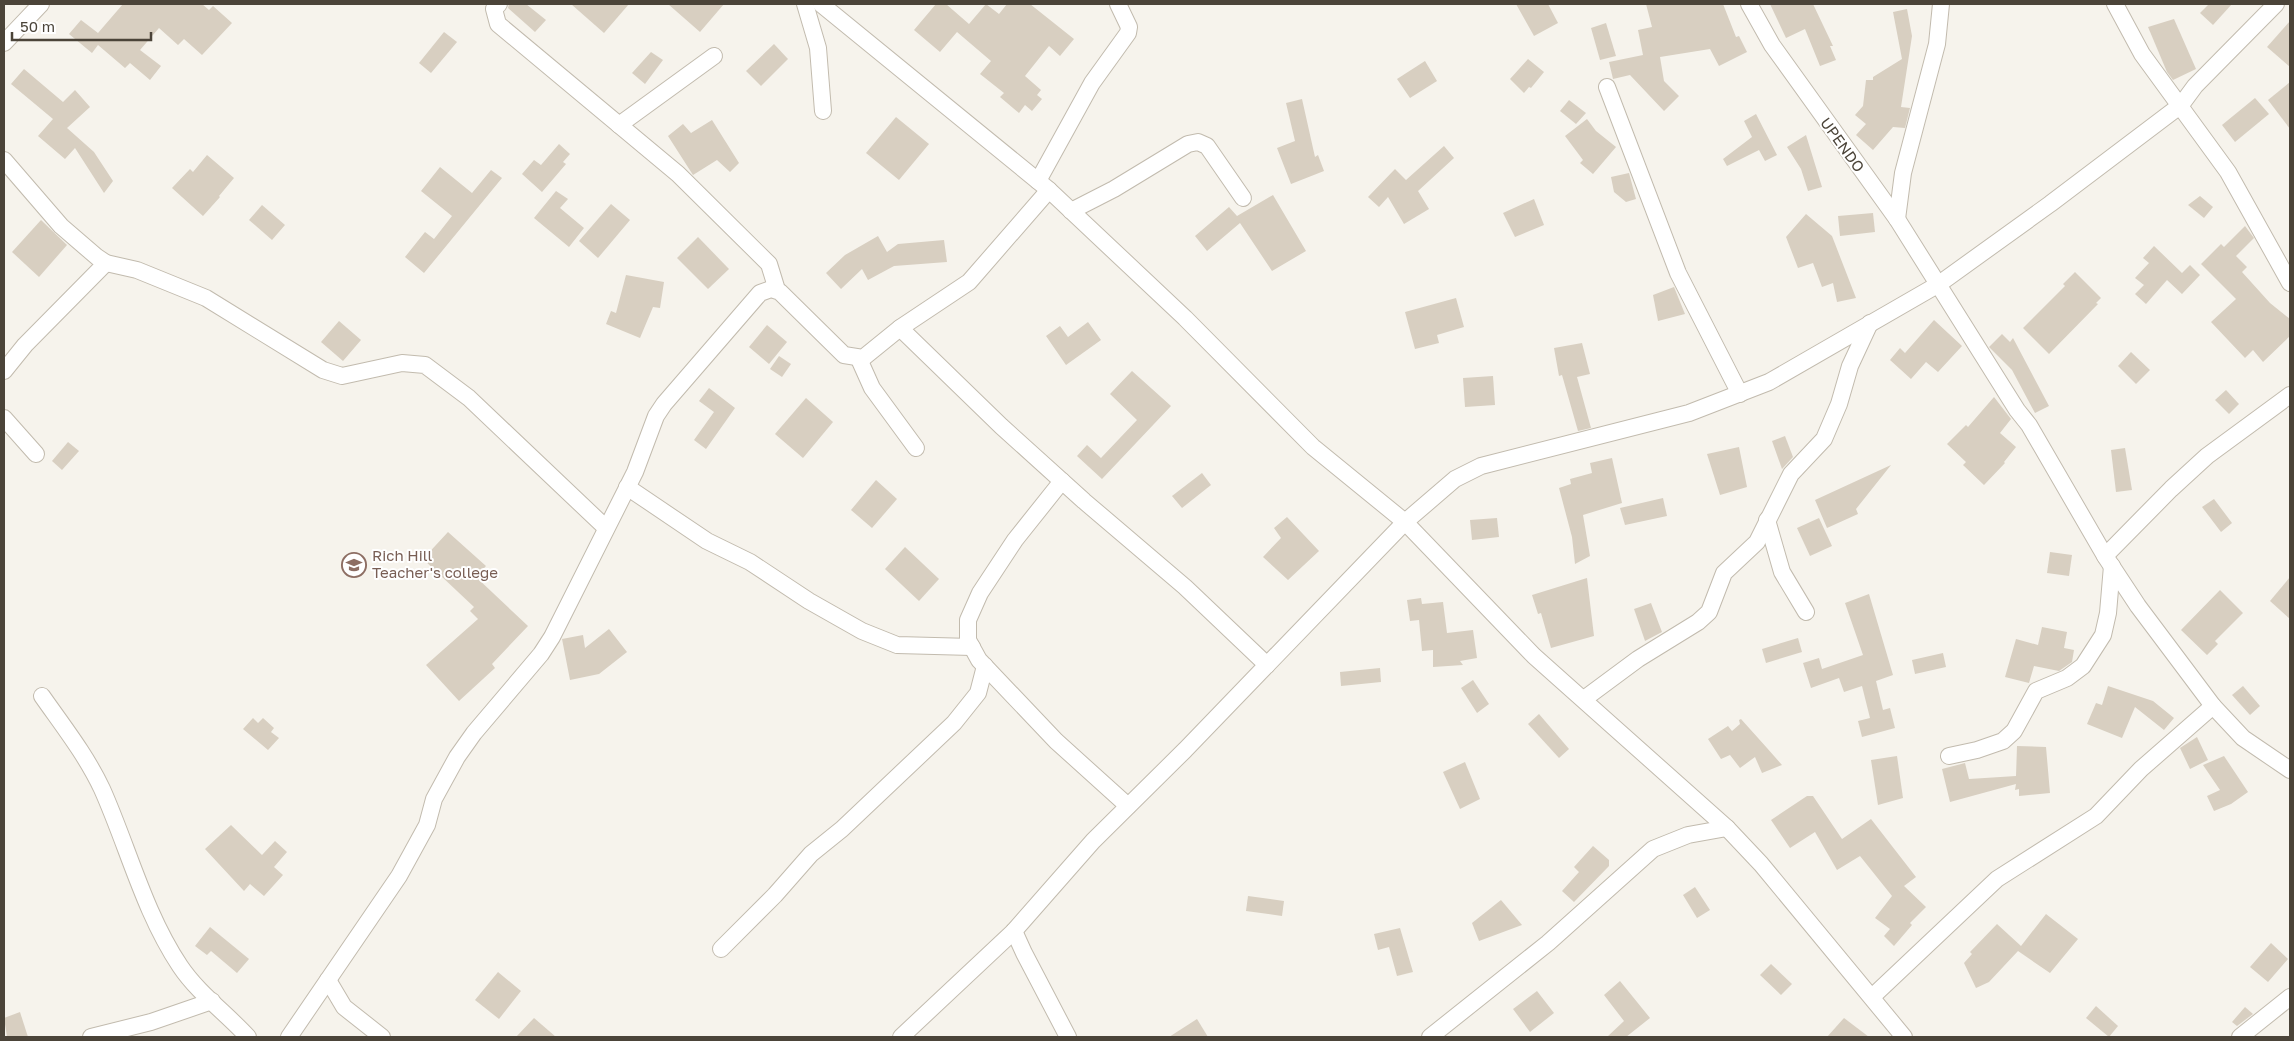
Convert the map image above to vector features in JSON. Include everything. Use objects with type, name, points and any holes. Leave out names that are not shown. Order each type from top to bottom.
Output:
[{"type":"street","points":[[4,43],[41,4]]},
{"type":"street","points":[[499,4],[494,9],[498,24],[678,174],[769,264],[777,290]]},
{"type":"street","points":[[805,4],[818,48],[823,112]]},
{"type":"street","points":[[821,4],[1043,185],[1186,318],[1313,447],[1405,522],[1534,656],[1727,828],[1761,864],[1904,1037]]},
{"type":"street","points":[[289,1037],[412,854],[427,825],[434,799],[457,758],[480,726],[541,654],[552,637],[643,454],[656,416],[664,404],[760,293],[766,290],[777,290],[783,294],[844,356],[859,359],[863,358],[900,328],[970,282],[1043,185],[1092,84],[1128,33],[1128,27],[1118,4]]},
{"type":"street","name":"UPENDO","points":[[1749,4],[1772,45],[1896,219],[1939,284],[2017,410],[2029,425],[2109,561],[2138,606],[2213,706],[2243,738],[2290,770]]},
{"type":"street","points":[[1896,219],[1900,187],[1936,44],[1941,4]]},
{"type":"street","points":[[2115,4],[2142,54],[2228,172],[2290,283]]},
{"type":"street","points":[[901,1037],[1014,931],[1093,841],[1405,522],[1455,479],[1481,466],[1689,413],[1740,394],[1769,382],[1939,284],[2050,204],[2181,105],[2196,86],[2276,4]]},
{"type":"street","points":[[619,125],[714,56]]},
{"type":"street","points":[[1607,87],[1678,273],[1740,394]]},
{"type":"street","points":[[1071,211],[1114,189],[1188,144],[1198,142],[1207,146],[1243,198]]},
{"type":"street","points":[[4,160],[61,226],[79,244],[106,263],[137,270],[206,298],[333,374],[352,375],[402,363],[425,365],[469,398],[606,528]]},
{"type":"street","points":[[4,371],[25,345],[106,263]]},
{"type":"street","points":[[1584,699],[1638,659],[1706,616],[1721,578],[1757,542],[1794,469],[1824,439],[1839,404],[1850,366],[1870,323]]},
{"type":"street","points":[[900,328],[1062,481],[1173,577],[1266,665]]},
{"type":"street","points":[[859,359],[872,388],[916,448]]},
{"type":"street","points":[[1949,756],[1977,750],[2003,741],[2014,731],[2036,690],[2067,678],[2083,666],[2103,635],[2108,613],[2109,561],[2171,489],[2208,456],[2290,395]]},
{"type":"street","points":[[4,418],[36,454]]},
{"type":"street","points":[[1062,481],[1015,540],[980,593],[968,620],[968,640],[985,666],[1056,741],[1128,806]]},
{"type":"street","points":[[627,487],[707,541],[750,562],[809,601],[862,631],[897,644],[927,647],[956,645],[972,647]]},
{"type":"street","points":[[1767,520],[1782,572],[1806,612]]},
{"type":"street","points":[[721,949],[775,895],[811,854],[842,829],[954,722],[978,693],[985,666]]},
{"type":"street","points":[[42,696],[90,767],[101,787],[125,843],[146,902],[165,942],[187,976],[248,1037]]},
{"type":"street","points":[[1872,997],[1997,879],[2096,816],[2141,768],[2213,706]]},
{"type":"street","points":[[1430,1037],[1548,943],[1653,849],[1688,835],[1727,828]]},
{"type":"street","points":[[1014,931],[1068,1037]]},
{"type":"street","points":[[328,980],[344,1007],[382,1037]]},
{"type":"street","points":[[2240,1037],[2290,997]]},
{"type":"street","points":[[91,1037],[151,1022],[212,1001]]},
{"type":"building","points":[[123,4],[202,4],[209,10],[213,6],[232,23],[202,55],[184,39],[178,45],[159,28],[140,50],[161,66],[150,80],[130,63],[125,68],[98,45],[92,53],[69,34],[81,20],[98,33]]},
{"type":"building","points":[[509,4],[526,4],[546,20],[535,32],[508,8]]},
{"type":"building","points":[[571,4],[629,4],[604,33]]},
{"type":"building","points":[[668,4],[724,4],[700,32]]},
{"type":"building","points":[[936,4],[946,4],[969,24],[986,4],[999,14],[1007,4],[1030,4],[1074,39],[1060,56],[1049,46],[1025,76],[1041,90],[1037,95],[1042,99],[1032,111],[1025,105],[1019,113],[1000,97],[1004,93],[980,74],[991,61],[957,32],[940,52],[914,30]]},
{"type":"building","points":[[1516,4],[1548,4],[1558,23],[1534,36]]},
{"type":"building","points":[[1646,4],[1723,4],[1736,37],[1739,36],[1747,52],[1719,66],[1710,49],[1660,57],[1664,81],[1679,96],[1664,111],[1630,75],[1613,79],[1609,62],[1643,55],[1638,30],[1652,27]]},
{"type":"building","points":[[1770,4],[1813,4],[1833,46],[1830,46],[1836,60],[1820,66],[1805,29],[1786,38]]},
{"type":"building","points":[[2209,4],[2232,4],[2213,25],[2200,13]]},
{"type":"building","points":[[1907,9],[1912,36],[1901,107],[1910,108],[1905,128],[1893,127],[1873,150],[1856,135],[1866,124],[1855,115],[1863,106],[1866,80],[1873,80],[1873,77],[1902,59],[1893,12]]},
{"type":"building","points":[[2174,19],[2196,69],[2173,80],[2167,72],[2148,27]]},
{"type":"building","points":[[2290,21],[2290,67],[2267,47]]},
{"type":"building","points":[[1606,23],[1616,56],[1600,60],[1591,28]]},
{"type":"building","points":[[444,32],[457,42],[431,73],[419,63]]},
{"type":"building","points":[[774,44],[788,59],[761,86],[746,71]]},
{"type":"building","points":[[651,52],[663,60],[645,84],[632,73]]},
{"type":"building","points":[[1528,59],[1544,72],[1531,88],[1529,87],[1524,93],[1510,79]]},
{"type":"building","points":[[1425,61],[1437,81],[1410,98],[1397,79]]},
{"type":"building","points":[[24,69],[63,102],[75,90],[90,107],[67,128],[94,152],[113,181],[104,193],[75,148],[65,159],[38,136],[53,119],[11,84]]},
{"type":"building","points":[[2290,82],[2290,129],[2268,100]]},
{"type":"building","points":[[2255,98],[2269,114],[2235,142],[2222,125]]},
{"type":"building","points":[[1302,99],[1315,157],[1318,155],[1324,171],[1291,184],[1277,148],[1295,141],[1286,103]]},
{"type":"building","points":[[1569,100],[1586,113],[1576,124],[1560,111]]},
{"type":"building","points":[[1756,114],[1777,155],[1765,161],[1759,150],[1727,166],[1723,159],[1752,137],[1744,121]]},
{"type":"building","points":[[896,117],[929,144],[899,180],[866,153]]},
{"type":"building","points":[[1587,119],[1596,131],[1616,147],[1593,174],[1580,163],[1583,160],[1565,136]]},
{"type":"building","points":[[712,120],[739,163],[730,172],[717,160],[693,175],[668,136],[683,124],[691,133]]},
{"type":"building","points":[[1806,135],[1822,187],[1808,191],[1801,169],[1787,147]]},
{"type":"building","points":[[559,144],[570,154],[563,162],[566,164],[542,192],[522,174],[534,160],[541,165]]},
{"type":"building","points":[[1444,146],[1454,158],[1418,191],[1429,209],[1404,224],[1388,197],[1379,207],[1368,197],[1395,169],[1406,180]]},
{"type":"building","points":[[207,155],[234,178],[203,216],[172,188],[190,169],[193,172]]},
{"type":"building","points":[[440,167],[472,193],[491,170],[502,178],[424,273],[405,257],[425,232],[434,239],[452,216],[421,191]]},
{"type":"building","points":[[1629,173],[1636,199],[1626,202],[1614,192],[1611,177]]},
{"type":"building","points":[[556,191],[568,199],[560,208],[584,228],[569,247],[534,218]]},
{"type":"building","points":[[1273,195],[1306,251],[1272,271],[1240,223],[1207,251],[1195,236],[1229,207],[1237,216]]},
{"type":"building","points":[[2200,196],[2213,207],[2204,218],[2188,205]]},
{"type":"building","points":[[1534,199],[1544,225],[1515,237],[1503,213]]},
{"type":"building","points":[[611,204],[630,220],[598,258],[579,241]]},
{"type":"building","points":[[262,205],[285,225],[272,240],[249,220]]},
{"type":"building","points":[[1873,213],[1875,232],[1840,236],[1838,216]]},
{"type":"building","points":[[1806,214],[1832,236],[1856,298],[1837,302],[1833,283],[1822,287],[1813,263],[1798,268],[1786,237]]},
{"type":"building","points":[[41,220],[67,245],[39,277],[12,252]]},
{"type":"building","points":[[2245,226],[2254,238],[2236,256],[2247,267],[2242,272],[2270,303],[2290,319],[2290,336],[2263,362],[2253,350],[2245,358],[2211,322],[2236,299],[2201,264],[2221,244],[2224,247]]},
{"type":"building","points":[[878,236],[887,252],[898,244],[944,240],[947,262],[894,266],[868,280],[862,269],[841,289],[826,273],[845,255]]},
{"type":"building","points":[[698,237],[729,269],[708,289],[677,258]]},
{"type":"building","points":[[2154,246],[2182,273],[2190,265],[2200,275],[2182,294],[2167,280],[2146,304],[2135,294],[2144,285],[2135,278],[2149,263],[2143,258]]},
{"type":"building","points":[[2075,272],[2101,298],[2096,303],[2098,304],[2049,354],[2023,328],[2065,286],[2063,284]]},
{"type":"building","points":[[626,275],[664,282],[660,308],[653,307],[640,338],[606,324],[611,311],[616,313]]},
{"type":"building","points":[[1674,287],[1685,314],[1658,321],[1653,295]]},
{"type":"building","points":[[1456,298],[1464,327],[1437,335],[1439,343],[1415,349],[1405,312]]},
{"type":"building","points":[[1934,320],[1962,346],[1938,372],[1926,362],[1911,379],[1890,360],[1900,348],[1905,353]]},
{"type":"building","points":[[339,321],[361,340],[343,361],[321,342]]},
{"type":"building","points":[[1088,322],[1101,340],[1066,365],[1046,336],[1060,326],[1068,337]]},
{"type":"building","points":[[767,325],[787,342],[769,364],[749,347]]},
{"type":"building","points":[[2002,334],[2010,342],[2013,338],[2049,406],[2035,413],[2012,370],[1989,347]]},
{"type":"building","points":[[1582,343],[1590,374],[1577,377],[1591,428],[1578,431],[1562,375],[1559,376],[1554,348]]},
{"type":"building","points":[[2131,352],[2150,370],[2136,384],[2118,366]]},
{"type":"building","points":[[779,356],[791,364],[782,377],[770,369]]},
{"type":"building","points":[[1132,371],[1171,406],[1102,479],[1077,456],[1087,445],[1101,458],[1137,420],[1110,394]]},
{"type":"building","points":[[1493,376],[1495,405],[1465,407],[1463,378]]},
{"type":"building","points":[[709,388],[735,408],[706,449],[694,440],[714,412],[699,401]]},
{"type":"building","points":[[2226,390],[2239,404],[2229,414],[2215,400]]},
{"type":"building","points":[[1994,397],[2011,419],[2000,433],[2016,447],[2005,463],[1984,485],[1963,465],[1966,462],[1947,444],[1966,425],[1968,427]]},
{"type":"building","points":[[806,398],[833,422],[803,458],[775,434]]},
{"type":"building","points":[[1785,436],[1793,457],[1782,469],[1772,441]]},
{"type":"building","points":[[68,442],[79,451],[62,470],[52,461]]},
{"type":"building","points":[[1739,447],[1747,487],[1720,495],[1707,454]]},
{"type":"building","points":[[2125,448],[2132,490],[2116,492],[2111,450]]},
{"type":"building","points":[[1612,458],[1622,503],[1583,515],[1590,556],[1575,564],[1572,537],[1559,488],[1571,484],[1570,479],[1592,473],[1590,463]]},
{"type":"building","points":[[1891,465],[1856,509],[1858,514],[1827,528],[1815,500]]},
{"type":"building","points":[[1202,473],[1211,485],[1182,508],[1172,496]]},
{"type":"building","points":[[876,480],[897,499],[872,528],[851,510]]},
{"type":"building","points":[[1663,498],[1667,516],[1625,525],[1620,508]]},
{"type":"building","points":[[2214,499],[2232,523],[2221,532],[2202,507]]},
{"type":"building","points":[[1287,517],[1319,551],[1288,580],[1263,557],[1281,538],[1274,528]]},
{"type":"building","points":[[1497,518],[1499,537],[1472,540],[1470,520]]},
{"type":"building","points":[[1819,518],[1832,546],[1810,556],[1797,528]]},
{"type":"building","points":[[448,532],[486,566],[476,577],[528,626],[492,664],[495,668],[459,701],[426,665],[478,619],[470,611],[474,607],[423,559]]},
{"type":"building","points":[[905,547],[939,579],[919,601],[885,569]]},
{"type":"building","points":[[2050,552],[2072,555],[2069,576],[2047,573]]},
{"type":"building","points":[[2290,577],[2290,619],[2270,601]]},
{"type":"building","points":[[1587,578],[1594,636],[1551,648],[1541,613],[1538,614],[1532,595]]},
{"type":"building","points":[[2220,590],[2243,613],[2215,641],[2218,644],[2207,655],[2181,630]]},
{"type":"building","points":[[1869,594],[1893,675],[1876,681],[1883,710],[1890,708],[1895,728],[1862,737],[1858,721],[1870,718],[1862,686],[1844,692],[1839,678],[1811,688],[1803,663],[1819,658],[1822,669],[1863,655],[1845,603]]},
{"type":"building","points":[[1421,598],[1422,604],[1443,602],[1447,633],[1473,630],[1477,658],[1460,661],[1463,665],[1433,667],[1433,650],[1422,651],[1419,620],[1410,621],[1407,600]]},
{"type":"building","points":[[1651,603],[1662,632],[1645,641],[1634,609]]},
{"type":"building","points":[[2042,627],[2067,632],[2064,648],[2074,650],[2072,662],[2059,671],[2034,666],[2029,683],[2005,677],[2016,639],[2038,645]]},
{"type":"building","points":[[609,629],[627,652],[599,674],[570,680],[562,639],[583,635],[585,648]]},
{"type":"building","points":[[1798,638],[1802,652],[1766,663],[1762,649]]},
{"type":"building","points":[[1943,653],[1946,667],[1915,674],[1912,660]]},
{"type":"building","points":[[1380,668],[1381,682],[1341,686],[1340,672]]},
{"type":"building","points":[[1473,680],[1489,704],[1477,713],[1461,688]]},
{"type":"building","points":[[2108,686],[2153,701],[2174,718],[2164,730],[2135,707],[2122,738],[2087,724],[2096,703],[2102,705]]},
{"type":"building","points":[[2243,686],[2260,706],[2250,715],[2232,695]]},
{"type":"building","points":[[1539,714],[1569,749],[1559,758],[1528,724]]},
{"type":"building","points":[[253,718],[258,723],[263,718],[274,728],[271,732],[279,738],[268,750],[243,729]]},
{"type":"building","points":[[1741,719],[1782,765],[1762,773],[1755,757],[1740,768],[1730,755],[1721,759],[1708,739],[1728,726],[1732,731],[1740,724],[1739,720]]},
{"type":"building","points":[[2197,737],[2208,760],[2190,769],[2180,748]]},
{"type":"building","points":[[2017,746],[2046,747],[2050,793],[2019,796],[2019,789],[2015,790],[2016,784],[1950,802],[1942,769],[1965,763],[1969,779],[2016,776]]},
{"type":"building","points":[[1897,756],[1903,798],[1878,805],[1871,760]]},
{"type":"building","points":[[2224,756],[2248,792],[2231,804],[2214,811],[2207,796],[2220,790],[2203,765]]},
{"type":"building","points":[[1465,762],[1480,799],[1460,809],[1443,772]]},
{"type":"building","points":[[1807,796],[1813,796],[1842,839],[1871,819],[1916,877],[1904,886],[1926,907],[1910,923],[1912,925],[1894,946],[1884,936],[1890,929],[1875,918],[1892,896],[1860,856],[1837,870],[1815,832],[1790,848],[1771,820]]},
{"type":"building","points":[[231,825],[262,855],[275,841],[287,852],[274,867],[283,875],[264,896],[250,884],[244,891],[205,849]]},
{"type":"building","points":[[1593,846],[1609,860],[1609,866],[1574,902],[1562,891],[1579,872],[1574,867]]},
{"type":"building","points":[[1695,887],[1710,910],[1697,918],[1683,895]]},
{"type":"building","points":[[1248,896],[1284,901],[1282,916],[1246,911]]},
{"type":"building","points":[[1501,900],[1522,925],[1479,941],[1472,923]]},
{"type":"building","points":[[2046,914],[2078,939],[2050,973],[2018,951],[1989,982],[1976,988],[1964,963],[1972,954],[1970,952],[1997,924],[2021,946]]},
{"type":"building","points":[[210,927],[249,959],[237,973],[211,951],[207,955],[195,946]]},
{"type":"building","points":[[1400,928],[1413,972],[1397,976],[1389,947],[1378,950],[1374,934]]},
{"type":"building","points":[[2271,943],[2288,959],[2268,982],[2250,967]]},
{"type":"building","points":[[1771,964],[1792,984],[1781,995],[1760,975]]},
{"type":"building","points":[[498,972],[521,991],[499,1019],[475,1000]]},
{"type":"building","points":[[1620,981],[1650,1018],[1626,1037],[1607,1037],[1624,1021],[1604,995]]},
{"type":"building","points":[[1537,991],[1554,1013],[1530,1032],[1513,1009]]},
{"type":"building","points":[[2096,1006],[2118,1026],[2109,1037],[2086,1018]]},
{"type":"building","points":[[2245,1007],[2253,1014],[2237,1026],[2232,1022]]},
{"type":"building","points":[[20,1012],[28,1037],[7,1037],[4,1018]]},
{"type":"building","points":[[534,1018],[556,1037],[516,1037]]},
{"type":"building","points":[[1844,1018],[1869,1037],[1827,1037]]},
{"type":"building","points":[[1197,1019],[1208,1037],[1169,1037]]},
{"type":"place","name":"Rich Hill Teacher's college","points":[[354,565]]}]
